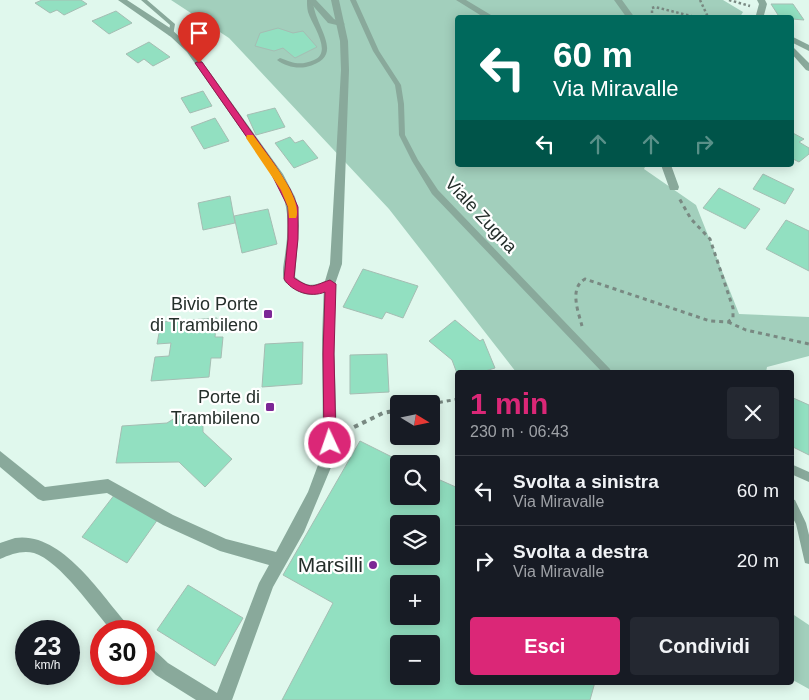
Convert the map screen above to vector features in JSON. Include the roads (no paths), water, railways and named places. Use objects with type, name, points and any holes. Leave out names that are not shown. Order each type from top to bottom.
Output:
[{"type":"street","points":[[122,0],[181,41],[209,74],[285,189],[293,207],[293,239],[289,279],[301,288],[316,291],[330,284]]},
{"type":"street","points":[[311,0],[331,21],[341,24]]},
{"type":"street","points":[[223,700],[267,583],[278,560],[299,527],[314,495],[325,465],[330,443],[328,347],[330,284],[336,264],[344,109],[344,40],[335,0]]},
{"type":"street","points":[[460,0],[487,15]]},
{"type":"street","points":[[618,0],[629,15]]},
{"type":"street","points":[[760,15],[762,2]]},
{"type":"street","points":[[794,40],[809,48]]},
{"type":"street","points":[[794,50],[809,68]]},
{"type":"street","points":[[667,167],[674,187]]},
{"type":"street","points":[[0,458],[43,494],[108,486],[168,520],[225,546],[278,560]]},
{"type":"street","points":[[0,551],[21,544],[40,547],[60,560],[112,620]]},
{"type":"street","points":[[155,662],[162,669],[212,700]]},
{"type":"lane","points":[[144,0],[170,20],[173,25],[171,35]]},
{"type":"lane","points":[[280,60],[290,66],[298,67],[320,62],[324,57],[326,47],[318,24],[311,12],[311,0]]},
{"type":"lane","name":"Viale Zugna","points":[[352,0],[376,51],[398,85],[402,104],[402,136],[435,192],[605,370]]},
{"type":"lane","points":[[794,471],[809,477]]},
{"type":"lane","points":[[794,510],[801,523],[809,558]]},
{"type":"place","name":"Bivio Porte di Trambileno","points":[[268,314]]},
{"type":"place","name":"Porte di Trambileno","points":[[270,407]]},
{"type":"place","name":"Marsilli","points":[[373,565]]}]
